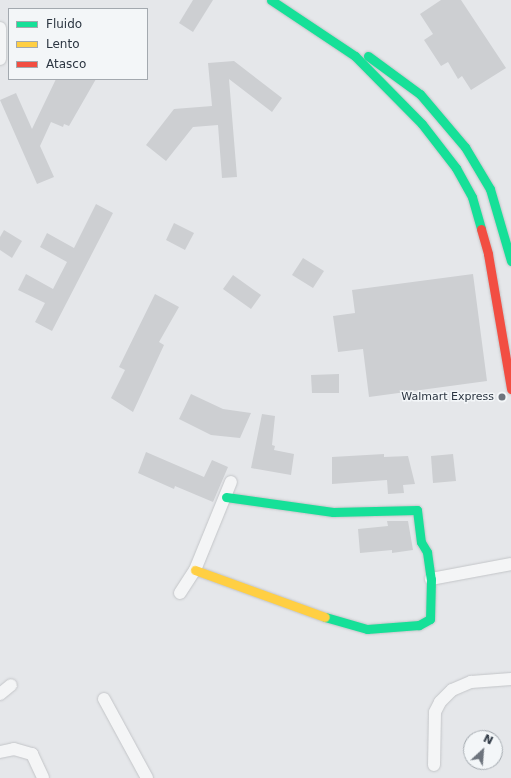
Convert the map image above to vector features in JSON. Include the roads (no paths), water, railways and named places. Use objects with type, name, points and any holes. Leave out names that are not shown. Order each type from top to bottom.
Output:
[{"type":"main road","points":[[271,0],[355,56],[422,124],[456,168],[472,197],[488,254],[511,389]]},
{"type":"main road","points":[[288,0],[420,94],[434,107],[466,147],[490,189],[511,261]]},
{"type":"main road","points":[[195,570],[341,623],[367,629],[419,625],[430,619],[431,579],[427,552],[421,542],[417,510],[333,512],[226,497]]},
{"type":"street","points":[[0,28],[0,59]]},
{"type":"street","points":[[180,593],[195,570],[231,482]]},
{"type":"street","points":[[431,579],[511,564]]},
{"type":"street","points":[[434,765],[435,712],[440,702],[452,690],[471,682],[511,679]]},
{"type":"street","points":[[0,694],[11,685]]},
{"type":"street","points":[[104,699],[147,778]]},
{"type":"street","points":[[0,752],[14,749],[32,754],[43,778]]},
{"type":"place","name":"Walmart Express","points":[[502,397]]}]
